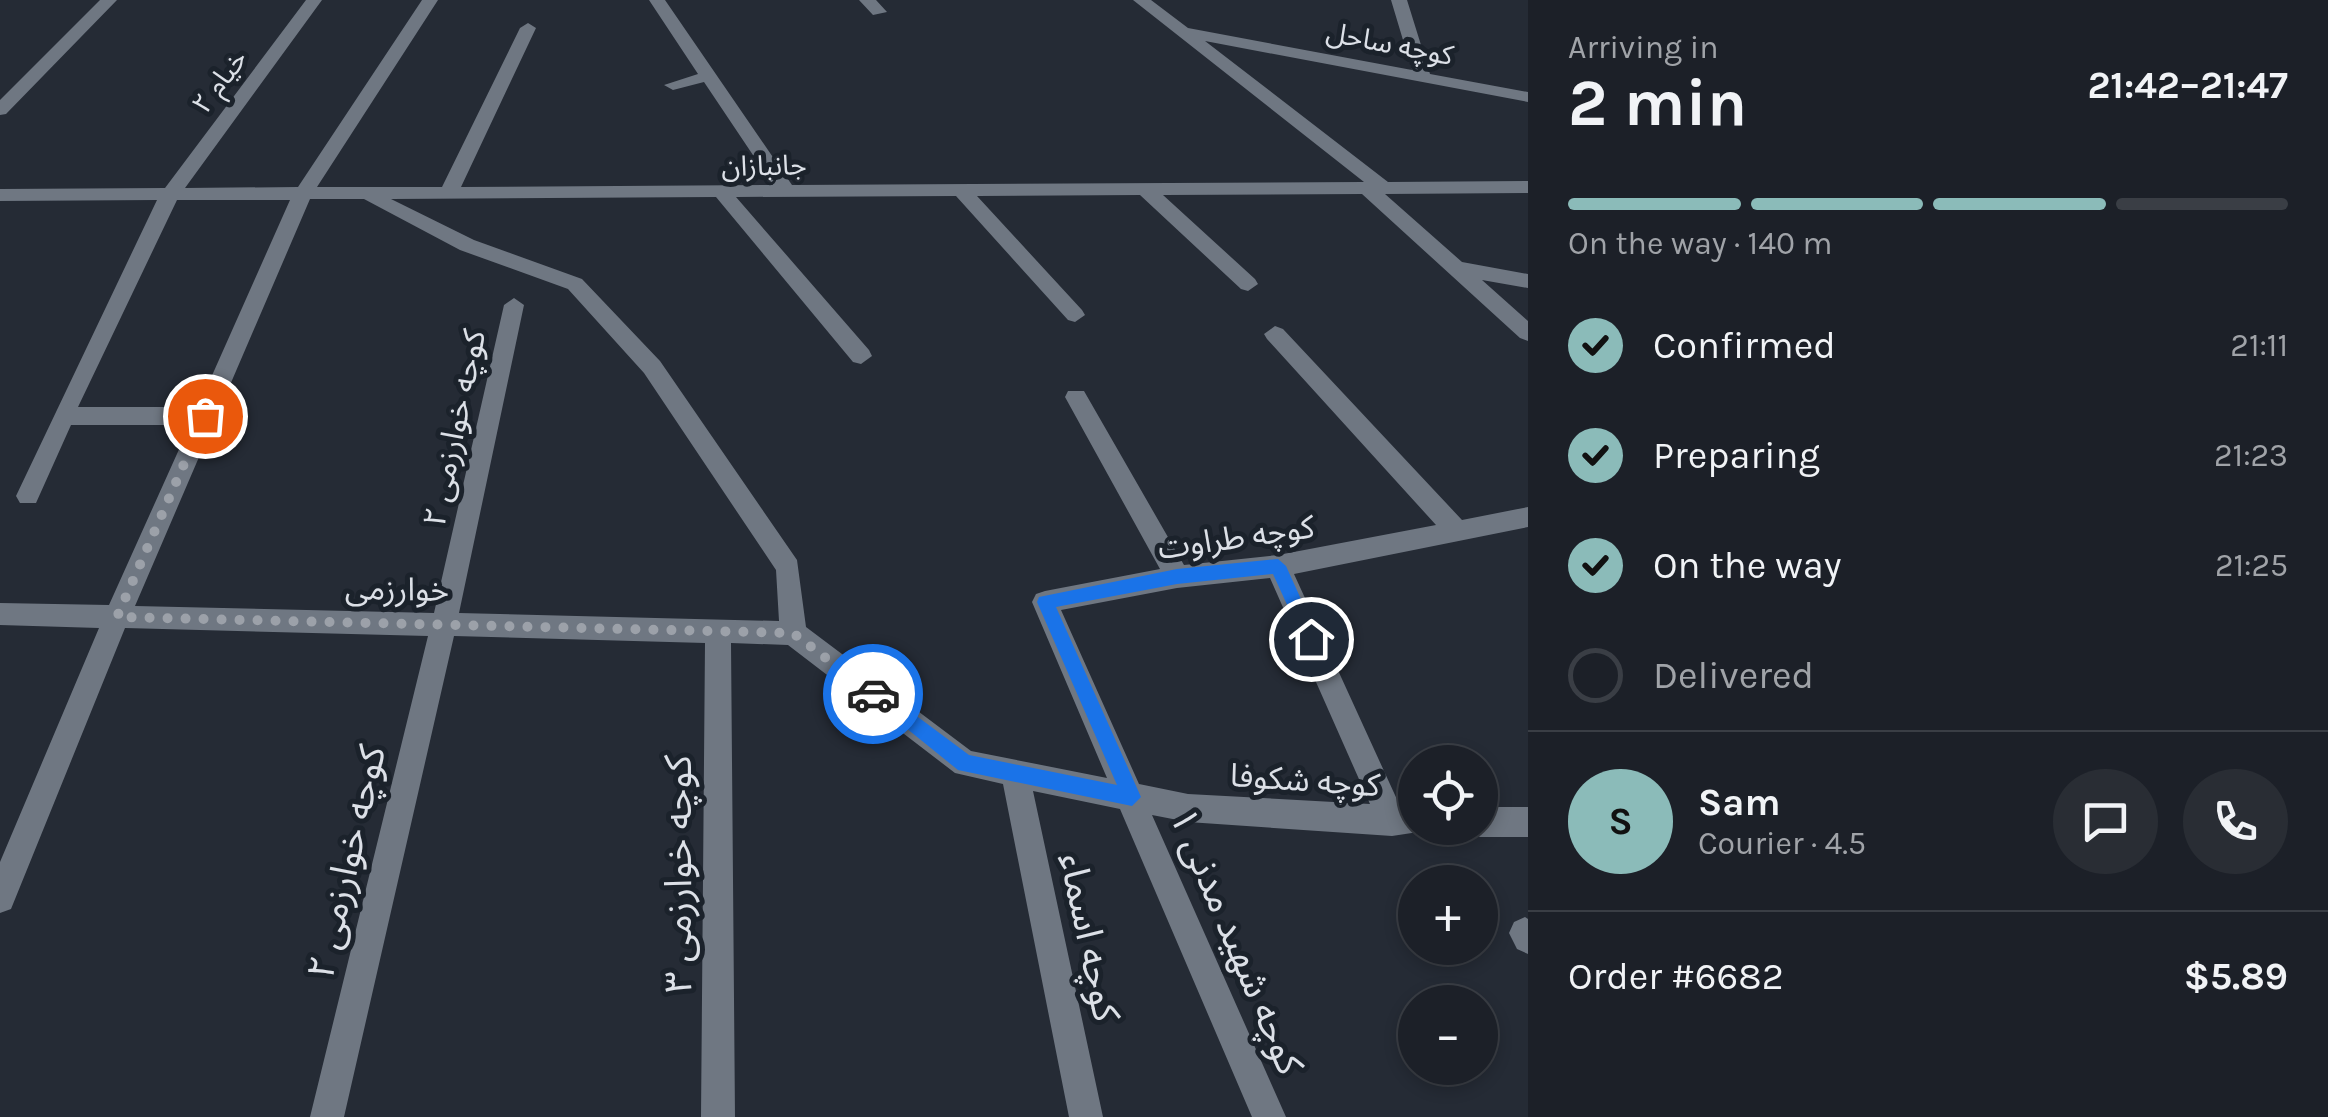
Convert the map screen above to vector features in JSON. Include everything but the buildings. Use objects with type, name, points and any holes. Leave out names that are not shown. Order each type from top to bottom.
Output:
[{"type":"street","points":[[0,110],[109,0]]},
{"type":"street","name":"خیام ۲","points":[[28,496],[169,196],[314,0]]},
{"type":"street","points":[[0,898],[117,617],[302,196],[430,0]]},
{"type":"street","points":[[656,0],[786,192]]},
{"type":"street","points":[[1141,0],[1163,8],[1182,32],[1375,187],[1528,333]]},
{"type":"street","points":[[1400,0],[1423,77]]},
{"type":"street","points":[[448,194],[528,28]]},
{"type":"street","name":"کوچه ساحل","points":[[1182,32],[1528,97]]},
{"type":"street","points":[[673,85],[710,76]]},
{"type":"street","name":"جانبازان","points":[[0,195],[1528,187]]},
{"type":"street","points":[[1144,188],[1248,284]]},
{"type":"street","points":[[962,190],[1075,315]]},
{"type":"street","points":[[723,194],[862,356]]},
{"type":"street","points":[[367,195],[468,245],[575,284],[652,367],[788,568],[793,633]]},
{"type":"street","points":[[1456,268],[1528,281]]},
{"type":"street","name":"کوچه خوارزمی ۲","points":[[444,625],[514,304]]},
{"type":"street","points":[[1275,334],[1458,531]]},
{"type":"street","points":[[1076,397],[1177,576]]},
{"type":"street","points":[[63,416],[205,416]]},
{"type":"street","name":"کوچه طراوت","points":[[1132,797],[1045,602],[1177,576],[1278,566],[1528,517]]},
{"type":"street","points":[[1278,566],[1398,809]]},
{"type":"street","name":"خوارزمی","points":[[0,614],[793,633]]},
{"type":"street","name":"۲ کوچه خوارزمی","points":[[326,1117],[444,625]]},
{"type":"street","name":"۳ کوچه خوارزمی","points":[[718,631],[718,1117]]},
{"type":"street","name":"کوچه شکوفا","points":[[793,633],[965,763],[1188,808],[1398,821]]},
{"type":"street","name":"کوچه اسماء","points":[[1015,774],[1086,1117]]},
{"type":"street","name":"۱ کوچه شهید مدنی","points":[[1132,797],[1270,1117]]},
{"type":"street","points":[[1498,822],[1528,822]]},
{"type":"way so far","points":[[205,416],[117,617],[793,633],[873,694]]},
{"type":"route","points":[[873,694],[965,763],[1132,797],[1045,602],[1177,576],[1278,566],[1311,639]]}]
